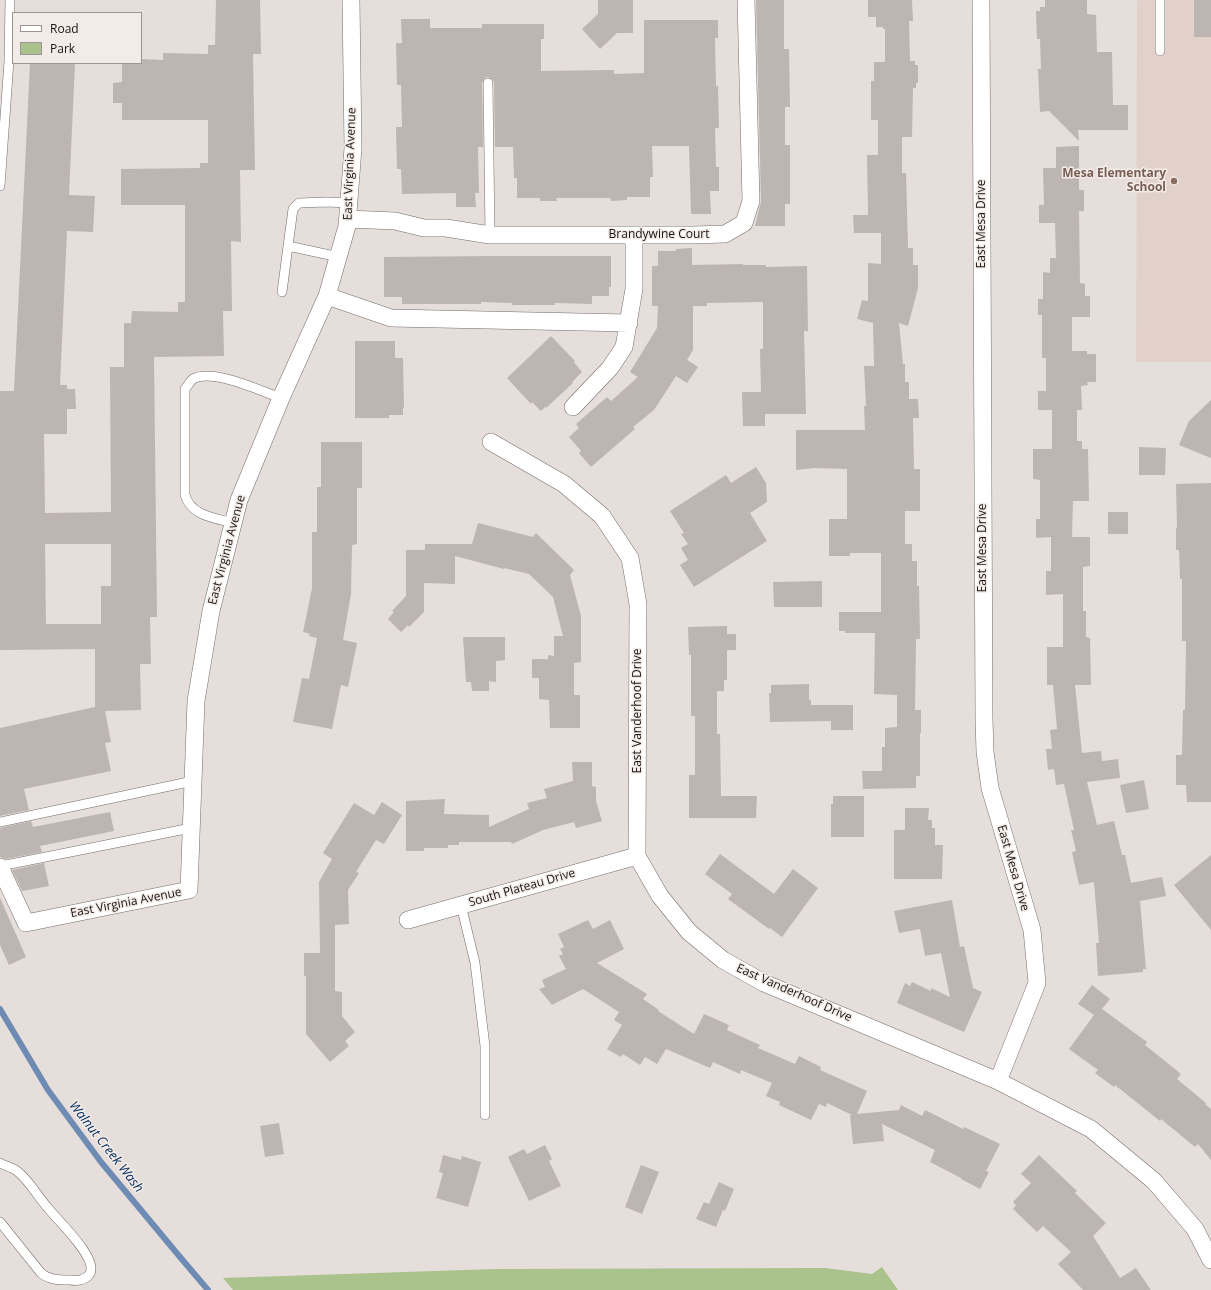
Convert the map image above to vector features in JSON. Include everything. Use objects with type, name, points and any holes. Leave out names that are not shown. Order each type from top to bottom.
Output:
[{"type":"street","name":"East Virginia Avenue","points":[[0,866],[26,923],[189,890],[198,694],[211,611],[239,500],[281,398],[327,296],[347,226],[353,148],[351,0]]},
{"type":"street","name":"Brandywine Court","points":[[348,211],[424,228],[446,228],[490,235],[725,234],[744,223],[751,201],[746,0]]},
{"type":"street","name":"East Mesa Drive","points":[[981,0],[985,752],[990,788],[1032,930],[1037,983],[998,1081]]},
{"type":"street","points":[[573,407],[610,368],[624,348],[634,289],[634,235]]},
{"type":"street","points":[[327,296],[391,318],[628,323]]},
{"type":"street","name":"East Vanderhoof Drive","points":[[491,442],[564,484],[602,516],[630,558],[638,604],[637,856],[660,896],[689,932],[723,960],[764,983],[998,1081],[1091,1129],[1154,1182],[1195,1228],[1211,1260]]},
{"type":"street","name":"South Plateau Drive","points":[[408,920],[637,856]]},
{"type":"lane","points":[[0,186],[9,61],[10,0]]},
{"type":"lane","points":[[1160,0],[1160,51]]},
{"type":"lane","points":[[488,83],[490,235]]},
{"type":"lane","points":[[282,292],[293,210],[299,204],[327,202],[348,211]]},
{"type":"lane","points":[[288,246],[338,257]]},
{"type":"lane","points":[[233,523],[199,513],[187,503],[185,495],[185,389],[192,380],[201,376],[212,375],[228,379],[281,398]]},
{"type":"lane","points":[[0,822],[193,781]]},
{"type":"lane","points":[[0,866],[191,828]]},
{"type":"lane","points":[[461,905],[475,963],[485,1046],[485,1115]]},
{"type":"lane","points":[[0,1164],[16,1170],[32,1185],[47,1207],[85,1250],[91,1264],[90,1273],[84,1279],[77,1281],[58,1280],[46,1277],[41,1273],[0,1222]]},
{"type":"shaded area","name":"Mesa Elementary School","points":[[1137,0],[1211,0],[1211,362],[1136,362]]},
{"type":"green space","points":[[882,1267],[898,1290],[233,1290],[223,1278],[496,1269],[825,1268],[872,1274]]},
{"type":"building","points":[[216,0],[260,0],[261,54],[253,54],[255,170],[240,170],[241,242],[231,241],[232,311],[223,311],[224,356],[154,357],[157,617],[150,617],[151,664],[140,664],[141,710],[105,711],[111,742],[105,743],[111,771],[24,789],[29,810],[0,816],[0,728],[95,707],[95,649],[0,650],[0,391],[14,391],[30,64],[75,64],[69,195],[95,196],[93,232],[67,231],[60,385],[67,385],[67,389],[75,389],[76,409],[67,409],[67,434],[44,434],[45,513],[111,512],[110,367],[124,367],[124,323],[131,323],[132,311],[178,312],[178,302],[185,302],[185,205],[121,205],[121,169],[200,168],[200,163],[208,163],[208,120],[122,120],[122,103],[113,103],[113,83],[122,82],[122,64],[142,64],[142,59],[163,60],[163,53],[208,54],[208,45],[215,45]],"holes":[[[45,544],[111,544],[111,586],[101,586],[101,624],[46,624]]]},
{"type":"building","points":[[598,0],[633,0],[633,33],[617,33],[600,49],[582,29],[598,14]]},
{"type":"building","points":[[756,0],[784,0],[784,49],[789,49],[790,107],[785,107],[785,145],[790,145],[790,204],[785,204],[785,226],[755,226],[761,201]]},
{"type":"building","points":[[868,0],[912,0],[913,21],[909,21],[910,61],[915,61],[915,65],[918,65],[918,83],[916,83],[916,88],[913,88],[912,137],[902,137],[902,173],[906,173],[908,248],[913,248],[913,265],[918,265],[918,288],[908,326],[899,323],[903,364],[905,364],[905,382],[909,382],[909,399],[918,399],[919,418],[913,418],[914,469],[920,469],[920,511],[905,511],[905,544],[912,544],[912,561],[917,561],[917,586],[919,586],[920,639],[916,639],[915,710],[921,710],[921,733],[920,776],[916,776],[916,788],[863,789],[862,771],[882,771],[882,747],[885,747],[885,728],[897,727],[897,695],[874,694],[875,633],[845,633],[845,631],[839,631],[839,612],[881,612],[881,553],[850,553],[850,556],[829,556],[829,519],[847,519],[847,469],[814,468],[796,470],[796,430],[865,430],[864,406],[866,406],[864,366],[874,366],[873,323],[857,319],[862,300],[868,301],[868,263],[881,264],[881,233],[854,233],[853,215],[868,215],[867,155],[878,155],[878,120],[871,120],[871,81],[874,81],[874,62],[885,62],[885,29],[883,29],[883,27],[876,27],[876,17],[868,17]]},
{"type":"building","points":[[1045,0],[1087,0],[1087,14],[1096,15],[1097,52],[1112,52],[1113,105],[1128,105],[1128,130],[1078,130],[1079,141],[1049,111],[1040,112],[1038,69],[1041,69],[1040,39],[1037,39],[1036,11],[1040,11],[1040,7],[1045,7]]},
{"type":"building","points":[[1194,0],[1211,0],[1211,37],[1194,37]]},
{"type":"building","points":[[401,19],[430,19],[430,28],[482,28],[482,24],[544,24],[544,39],[541,39],[541,71],[614,70],[614,74],[644,73],[644,20],[718,20],[718,38],[715,38],[719,128],[715,128],[716,167],[719,167],[719,191],[710,191],[711,214],[691,214],[689,146],[652,146],[653,177],[650,177],[650,197],[627,197],[627,200],[611,201],[610,198],[556,198],[557,201],[540,201],[540,198],[517,198],[517,178],[514,178],[513,147],[495,147],[494,83],[493,80],[488,77],[485,78],[482,83],[483,147],[478,147],[479,193],[475,193],[476,207],[456,207],[456,193],[402,194],[401,169],[397,169],[396,127],[402,127],[401,85],[397,85],[396,43],[402,43]]},
{"type":"building","points":[[1079,146],[1079,190],[1084,190],[1084,211],[1079,211],[1080,283],[1085,284],[1085,296],[1090,296],[1090,317],[1072,317],[1072,351],[1087,351],[1087,354],[1096,354],[1096,382],[1087,382],[1088,385],[1081,386],[1082,410],[1077,410],[1077,441],[1082,441],[1082,449],[1088,449],[1089,501],[1073,501],[1072,537],[1090,537],[1090,566],[1083,567],[1083,611],[1086,611],[1086,637],[1090,638],[1091,685],[1075,685],[1082,753],[1101,751],[1102,761],[1118,759],[1120,778],[1087,782],[1097,825],[1114,821],[1122,855],[1125,855],[1131,883],[1162,877],[1166,896],[1140,901],[1146,969],[1143,969],[1143,972],[1098,976],[1096,943],[1099,943],[1094,882],[1079,885],[1072,852],[1076,851],[1071,830],[1074,830],[1064,784],[1056,785],[1054,769],[1048,770],[1046,749],[1052,749],[1050,730],[1057,729],[1053,685],[1047,685],[1047,647],[1063,647],[1063,594],[1046,595],[1046,571],[1051,571],[1051,537],[1036,538],[1036,519],[1040,519],[1040,480],[1033,479],[1033,449],[1052,449],[1052,410],[1038,410],[1038,391],[1046,391],[1046,358],[1042,358],[1042,315],[1038,315],[1038,299],[1043,299],[1043,272],[1050,273],[1050,258],[1056,258],[1055,223],[1039,223],[1039,205],[1044,205],[1043,168],[1056,168],[1056,147]]},
{"type":"building","points":[[692,248],[692,265],[743,264],[766,265],[766,267],[807,266],[808,331],[804,331],[806,414],[765,414],[765,426],[743,426],[742,392],[761,392],[760,349],[763,349],[763,302],[707,303],[707,306],[693,306],[693,350],[687,360],[698,367],[687,383],[676,376],[654,410],[633,427],[635,429],[591,467],[579,453],[581,451],[569,437],[579,428],[576,424],[607,397],[611,401],[638,377],[630,372],[657,328],[658,306],[652,306],[652,266],[658,266],[658,251],[676,251],[676,249]]},
{"type":"building","points":[[611,256],[611,287],[609,287],[609,296],[592,296],[592,304],[555,303],[555,305],[512,305],[512,303],[481,302],[481,304],[402,304],[402,297],[384,297],[384,257]]},
{"type":"building","points":[[551,336],[575,361],[574,362],[582,372],[572,382],[573,383],[541,411],[532,402],[531,404],[507,378]]},
{"type":"building","points":[[355,341],[395,341],[395,358],[403,358],[403,415],[389,415],[389,418],[355,418]]},
{"type":"building","points":[[1211,400],[1211,458],[1179,445],[1189,421]]},
{"type":"building","points":[[321,442],[362,442],[362,488],[357,488],[357,544],[352,545],[351,594],[343,640],[357,643],[348,687],[341,685],[332,729],[293,722],[302,678],[309,679],[317,638],[309,636],[310,634],[303,632],[312,588],[312,532],[317,532],[317,487],[321,487]]},
{"type":"building","points":[[1139,447],[1166,448],[1165,475],[1139,475]]},
{"type":"building","points":[[756,467],[766,483],[767,502],[750,513],[767,541],[694,587],[680,565],[688,560],[681,548],[688,544],[681,534],[684,533],[670,511],[726,475],[731,483]]},
{"type":"building","points":[[1211,483],[1211,802],[1187,802],[1186,785],[1176,785],[1176,755],[1182,755],[1183,710],[1185,710],[1186,641],[1182,641],[1182,579],[1180,579],[1179,550],[1176,550],[1176,484]]},
{"type":"building","points":[[1108,512],[1128,512],[1128,534],[1108,534]]},
{"type":"building","points":[[478,523],[533,537],[536,533],[574,570],[570,575],[581,616],[581,662],[574,663],[574,695],[580,695],[580,728],[550,728],[549,700],[539,699],[539,678],[532,678],[532,659],[548,659],[548,655],[554,656],[554,636],[563,636],[553,597],[529,574],[455,556],[455,584],[424,583],[424,612],[409,627],[408,625],[401,632],[388,619],[394,612],[392,611],[406,596],[406,550],[425,550],[425,544],[472,544]]},
{"type":"building","points":[[822,581],[822,607],[774,607],[773,582]]},
{"type":"building","points":[[727,626],[727,634],[736,634],[736,650],[727,650],[727,680],[724,680],[724,691],[717,691],[717,734],[720,734],[721,796],[757,796],[756,818],[689,818],[689,775],[695,775],[695,716],[691,716],[691,655],[689,655],[688,627]]},
{"type":"building","points":[[463,637],[505,637],[505,660],[496,661],[496,682],[489,681],[489,691],[472,691],[471,682],[466,682]]},
{"type":"building","points":[[809,684],[809,700],[811,700],[811,705],[853,705],[853,730],[831,730],[831,721],[770,722],[769,693],[771,693],[771,685]]},
{"type":"building","points":[[572,762],[592,762],[592,786],[596,787],[596,801],[602,821],[576,828],[574,822],[543,830],[512,844],[511,842],[459,842],[459,845],[448,845],[448,848],[424,848],[424,851],[406,851],[406,801],[445,799],[444,814],[489,815],[489,827],[529,809],[527,803],[547,798],[544,789],[573,781]]},
{"type":"building","points":[[1144,780],[1149,809],[1126,813],[1120,785]]},
{"type":"building","points":[[833,796],[864,796],[864,837],[831,837],[831,804],[833,804]]},
{"type":"building","points":[[382,802],[402,815],[384,844],[376,840],[356,872],[359,873],[348,890],[349,924],[335,925],[335,991],[342,992],[342,1016],[355,1032],[345,1041],[349,1046],[330,1062],[306,1034],[306,976],[304,976],[304,953],[320,953],[319,882],[332,859],[323,853],[354,803],[374,815]]},
{"type":"building","points":[[905,808],[929,808],[928,820],[932,820],[932,828],[935,828],[935,845],[943,845],[942,879],[894,879],[894,830],[905,830]]},
{"type":"building","points":[[110,812],[114,831],[40,846],[42,852],[6,859],[0,857],[0,828],[31,821],[33,827]]},
{"type":"building","points":[[720,854],[774,894],[793,869],[818,888],[782,937],[728,899],[732,894],[705,874]]},
{"type":"building","points":[[1211,855],[1211,930],[1174,885]]},
{"type":"building","points":[[44,863],[49,886],[22,891],[12,870]]},
{"type":"building","points":[[0,898],[26,957],[9,965],[0,945]]},
{"type":"building","points":[[952,900],[960,947],[964,946],[973,988],[982,992],[964,1032],[897,1003],[905,983],[910,986],[912,982],[931,991],[931,988],[950,997],[941,953],[925,956],[920,929],[899,933],[894,911]]},
{"type":"building","points":[[588,920],[593,929],[610,920],[624,949],[597,963],[647,994],[643,999],[659,1010],[658,1011],[694,1034],[704,1014],[729,1025],[727,1030],[760,1045],[758,1048],[795,1064],[799,1056],[821,1067],[820,1070],[867,1091],[857,1114],[899,1110],[901,1105],[922,1116],[925,1110],[963,1129],[964,1127],[1000,1144],[986,1171],[989,1172],[980,1189],[930,1162],[935,1150],[882,1124],[884,1141],[853,1144],[850,1115],[852,1115],[827,1103],[826,1107],[819,1104],[811,1120],[779,1105],[780,1102],[766,1096],[772,1083],[741,1070],[740,1074],[713,1062],[710,1068],[666,1049],[657,1064],[645,1057],[640,1065],[623,1054],[621,1057],[607,1049],[622,1025],[614,1020],[619,1012],[583,989],[552,1005],[539,989],[545,987],[542,980],[566,969],[559,956],[563,954],[560,949],[564,947],[558,934]]},
{"type":"building","points":[[1092,985],[1110,999],[1102,1009],[1147,1042],[1145,1045],[1181,1074],[1177,1079],[1211,1109],[1211,1160],[1198,1144],[1195,1147],[1161,1119],[1160,1121],[1115,1085],[1114,1087],[1095,1073],[1098,1070],[1069,1049],[1094,1015],[1078,1004]]},
{"type":"building","points":[[279,1123],[284,1154],[265,1157],[260,1126]]},
{"type":"building","points":[[545,1145],[552,1159],[549,1161],[561,1186],[529,1201],[508,1157],[524,1149],[527,1154]]},
{"type":"building","points":[[443,1155],[461,1160],[462,1156],[481,1162],[468,1207],[436,1198],[443,1173],[439,1172]]},
{"type":"building","points":[[1039,1155],[1077,1191],[1075,1193],[1106,1223],[1093,1236],[1120,1278],[1136,1268],[1151,1290],[1083,1290],[1058,1264],[1071,1252],[1043,1226],[1037,1232],[1013,1209],[1016,1205],[1013,1202],[1031,1183],[1021,1174]]},
{"type":"building","points":[[641,1165],[659,1172],[642,1214],[625,1207]]},
{"type":"building","points":[[719,1182],[734,1189],[725,1211],[723,1210],[716,1227],[696,1219],[704,1202],[709,1204]]},
{"type":"waterway","name":"Walnut Creek Wash","points":[[0,1009],[48,1090],[101,1162],[208,1290]]},
{"type":"place","name":"Mesa Elementary School","points":[[1174,181]]}]
